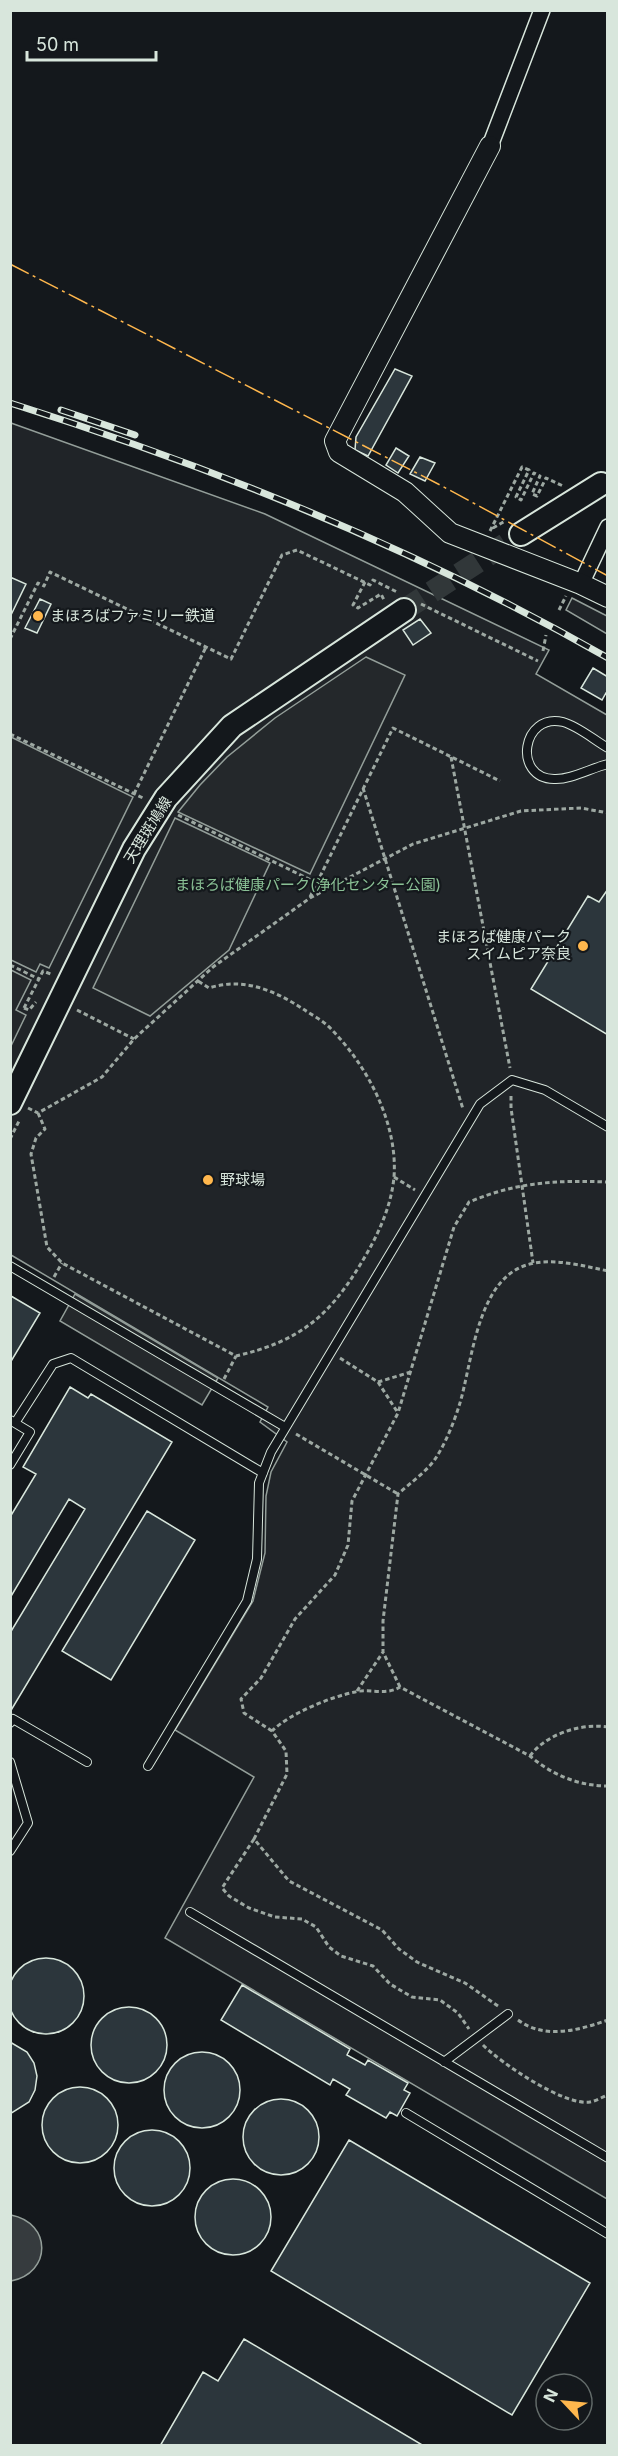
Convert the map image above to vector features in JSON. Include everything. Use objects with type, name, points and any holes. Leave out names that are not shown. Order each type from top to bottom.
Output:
[{"type":"main road","points":[[521,534],[601,483]]},
{"type":"main road","name":"天理斑鳩線","points":[[21,1106],[129,857],[166,798],[232,726],[402,601]]},
{"type":"street","points":[[542,10],[490,146],[335,441],[339,452],[405,492],[450,533],[608,597]]},
{"type":"street","points":[[580,584],[608,527]]},
{"type":"lane","points":[[608,748],[567,724],[553,721],[544,723],[532,732],[526,750],[532,769],[546,778],[563,778],[608,764]]},
{"type":"lane","points":[[148,1766],[247,1601],[258,1559],[259,1484],[271,1452],[480,1104],[512,1080],[545,1090],[608,1127]]},
{"type":"lane","points":[[10,1266],[285,1427]]},
{"type":"lane","points":[[10,1465],[30,1432],[13,1422],[52,1364],[71,1358],[263,1473]]},
{"type":"lane","points":[[10,1723],[13,1719],[87,1762]]},
{"type":"lane","points":[[10,1762],[28,1823],[10,1851]]},
{"type":"lane","points":[[190,1912],[608,2158]]},
{"type":"lane","points":[[444,2062],[508,2014]]},
{"type":"lane","points":[[406,2113],[608,2234]]},
{"type":"path","points":[[492,530],[522,467],[529,470],[516,497],[521,500],[534,473],[540,476],[532,494],[537,496],[546,478],[569,489]]},
{"type":"path","points":[[10,639],[38,583],[44,586],[50,573],[231,659],[282,555],[297,550],[370,585],[373,580],[402,601]]},
{"type":"path","points":[[364,582],[353,605],[358,608],[381,594],[402,601],[538,661]]},
{"type":"path","points":[[543,651],[542,642],[546,634]]},
{"type":"path","points":[[134,794],[206,647]]},
{"type":"path","points":[[310,898],[393,728],[500,781]]},
{"type":"path","points":[[10,734],[150,801]]},
{"type":"path","points":[[451,757],[512,1080],[510,1108],[533,1263]]},
{"type":"path","points":[[363,788],[468,1125]]},
{"type":"path","points":[[38,1113],[102,1077],[134,1039],[213,967],[310,898],[385,858],[413,844],[520,811],[581,808],[608,813]]},
{"type":"path","points":[[171,812],[317,883]]},
{"type":"path","points":[[10,965],[39,979]]},
{"type":"path","points":[[24,1008],[43,971]]},
{"type":"path","points":[[10,1139],[21,1106],[38,1113],[45,1129],[36,1138],[31,1154],[47,1247],[62,1263],[236,1356],[258,1351],[287,1339],[315,1322],[333,1304],[379,1233],[394,1177],[390,1133],[380,1102],[364,1071],[331,1028],[292,1002],[265,989],[243,982],[224,983],[209,988],[198,981]]},
{"type":"path","points":[[73,1008],[134,1039]]},
{"type":"path","points":[[394,1177],[425,1196]]},
{"type":"path","points":[[608,1182],[566,1181],[521,1184],[469,1202],[454,1227],[398,1413],[352,1501],[348,1545],[335,1575],[295,1619],[261,1678],[241,1699],[244,1713],[272,1731],[286,1751],[287,1774],[254,1839],[222,1888],[229,1896],[249,1908],[275,1917],[302,1919],[316,1927],[329,1947],[341,1956],[373,1966],[390,1984],[412,1997],[440,2000],[458,2013],[476,2039],[491,2053],[523,2074],[567,2098],[589,2102],[605,2096],[608,2103]]},
{"type":"path","points":[[48,1288],[62,1263]]},
{"type":"path","points":[[608,1271],[570,1263],[533,1263],[511,1274],[492,1295],[479,1324],[459,1406],[437,1457],[398,1494],[383,1621],[383,1652],[400,1687],[530,1756],[541,1765],[585,1786],[608,1786]]},
{"type":"path","points":[[330,1353],[378,1382],[398,1413]]},
{"type":"path","points":[[218,1388],[236,1356]]},
{"type":"path","points":[[378,1382],[412,1372]]},
{"type":"path","points":[[285,1427],[398,1494]]},
{"type":"path","points":[[357,1691],[383,1652]]},
{"type":"path","points":[[272,1731],[282,1721],[357,1691],[394,1691],[400,1687]]},
{"type":"path","points":[[530,1756],[538,1745],[573,1729],[608,1727]]},
{"type":"path","points":[[254,1839],[289,1881],[316,1898],[348,1910],[382,1930],[399,1949],[417,1962],[465,1983],[523,2024],[548,2031],[576,2031],[608,2020]]},
{"type":"green space","name":"まほろば健康パーク(浄化センター公園)","points":[[11,423],[265,514],[549,650],[536,674],[607,715],[607,2199],[165,1938],[254,1777],[175,1730],[253,1601],[265,1553],[266,1496],[271,1472],[287,1442],[260,1422],[268,1407],[11,1255]]},
{"type":"green space","points":[[572,598],[607,616],[607,634],[566,610]]},
{"type":"shaded area","points":[[366,657],[405,675],[310,874],[178,812],[227,757],[275,718]]},
{"type":"shaded area","points":[[11,737],[133,797],[49,968],[40,964],[36,972],[11,960]]},
{"type":"shaded area","points":[[175,818],[270,863],[229,950],[150,1016],[93,988]]},
{"type":"shaded area","points":[[11,970],[31,980],[16,1010],[26,1015],[11,1046]]},
{"type":"shaded area","points":[[75,1294],[218,1378],[202,1405],[60,1321]]},
{"type":"shaded area","points":[[11,2215],[24,2220],[34,2228],[40,2237],[42,2248],[40,2259],[34,2268],[24,2276],[11,2281]]},
{"type":"building","points":[[395,369],[412,376],[368,456],[355,450],[356,437]]},
{"type":"building","points":[[396,448],[409,456],[398,473],[386,465]]},
{"type":"building","points":[[420,457],[435,463],[425,481],[410,474]]},
{"type":"building","points":[[10,577],[26,584],[10,617]]},
{"type":"building","name":"まほろばファミリー鉄道","points":[[40,599],[51,604],[37,633],[25,628]]},
{"type":"building","points":[[420,619],[431,633],[413,645],[403,630]]},
{"type":"building","points":[[593,668],[608,677],[608,694],[606,693],[602,700],[581,688]]},
{"type":"building","name":"まほろば健康パーク スイムピア奈良","points":[[608,889],[608,1035],[531,989],[588,896],[599,902]]},
{"type":"building","points":[[11,1296],[40,1313],[10,1363],[10,1298]]},
{"type":"building","points":[[70,1387],[88,1398],[91,1394],[172,1442],[10,1712],[10,1633],[85,1509],[69,1499],[10,1598],[10,1517],[36,1474],[23,1467]]},
{"type":"building","points":[[147,1511],[195,1540],[111,1680],[62,1651]]},
{"type":"building","points":[[46,1958],[61,1961],[73,1969],[81,1981],[84,1996],[81,2011],[73,2023],[61,2031],[46,2034],[31,2031],[19,2023],[11,2011],[8,1996],[11,1981],[19,1969],[31,1961]]},
{"type":"building","points":[[242,1985],[350,2049],[347,2055],[365,2065],[368,2060],[408,2083],[404,2090],[410,2093],[397,2116],[390,2112],[386,2118],[346,2095],[350,2089],[333,2079],[330,2085],[221,2020]]},
{"type":"building","points":[[129,2007],[144,2010],[156,2018],[164,2030],[167,2045],[164,2060],[156,2072],[144,2080],[129,2083],[114,2080],[102,2072],[94,2060],[91,2045],[94,2030],[102,2018],[114,2010]]},
{"type":"building","points":[[10,2042],[27,2052],[34,2063],[37,2076],[35,2090],[29,2102],[10,2114]]},
{"type":"building","points":[[202,2052],[217,2055],[229,2063],[237,2075],[240,2090],[237,2105],[229,2117],[217,2125],[202,2128],[187,2125],[175,2117],[167,2105],[164,2090],[167,2075],[175,2063],[187,2055]]},
{"type":"building","points":[[80,2087],[95,2090],[107,2098],[115,2110],[118,2125],[115,2140],[107,2152],[95,2160],[80,2163],[65,2160],[53,2152],[45,2140],[42,2125],[45,2110],[53,2098],[65,2090]]},
{"type":"building","points":[[281,2099],[296,2102],[308,2110],[316,2122],[319,2137],[316,2152],[308,2164],[296,2172],[281,2175],[266,2172],[254,2164],[246,2152],[243,2137],[246,2122],[254,2110],[266,2102]]},
{"type":"building","points":[[152,2130],[167,2133],[179,2141],[187,2153],[190,2168],[187,2183],[179,2195],[167,2203],[152,2206],[137,2203],[125,2195],[117,2183],[114,2168],[117,2153],[125,2141],[137,2133]]},
{"type":"building","points":[[349,2140],[590,2283],[537,2372],[534,2372],[534,2378],[512,2415],[271,2271]]},
{"type":"building","points":[[233,2179],[248,2182],[260,2190],[268,2202],[271,2217],[268,2232],[260,2244],[248,2252],[233,2255],[218,2252],[206,2244],[198,2232],[195,2217],[198,2202],[206,2190],[218,2182]]},
{"type":"building","points":[[244,2339],[424,2446],[160,2446],[203,2372],[218,2381]]},
{"type":"tunnel","points":[[404,610],[521,534]]},
{"type":"railway","points":[[10,403],[164,455],[316,514],[464,582],[608,658]]},
{"type":"railway","points":[[61,410],[135,435]]},
{"type":"power","points":[[10,264],[442,486],[608,576]]},
{"type":"place","name":"まほろばファミリー鉄道","points":[[38,616]]},
{"type":"place","name":"まほろば健康パーク スイムピア奈良","points":[[583,946]]},
{"type":"place","name":"野球場","points":[[208,1180]]}]
